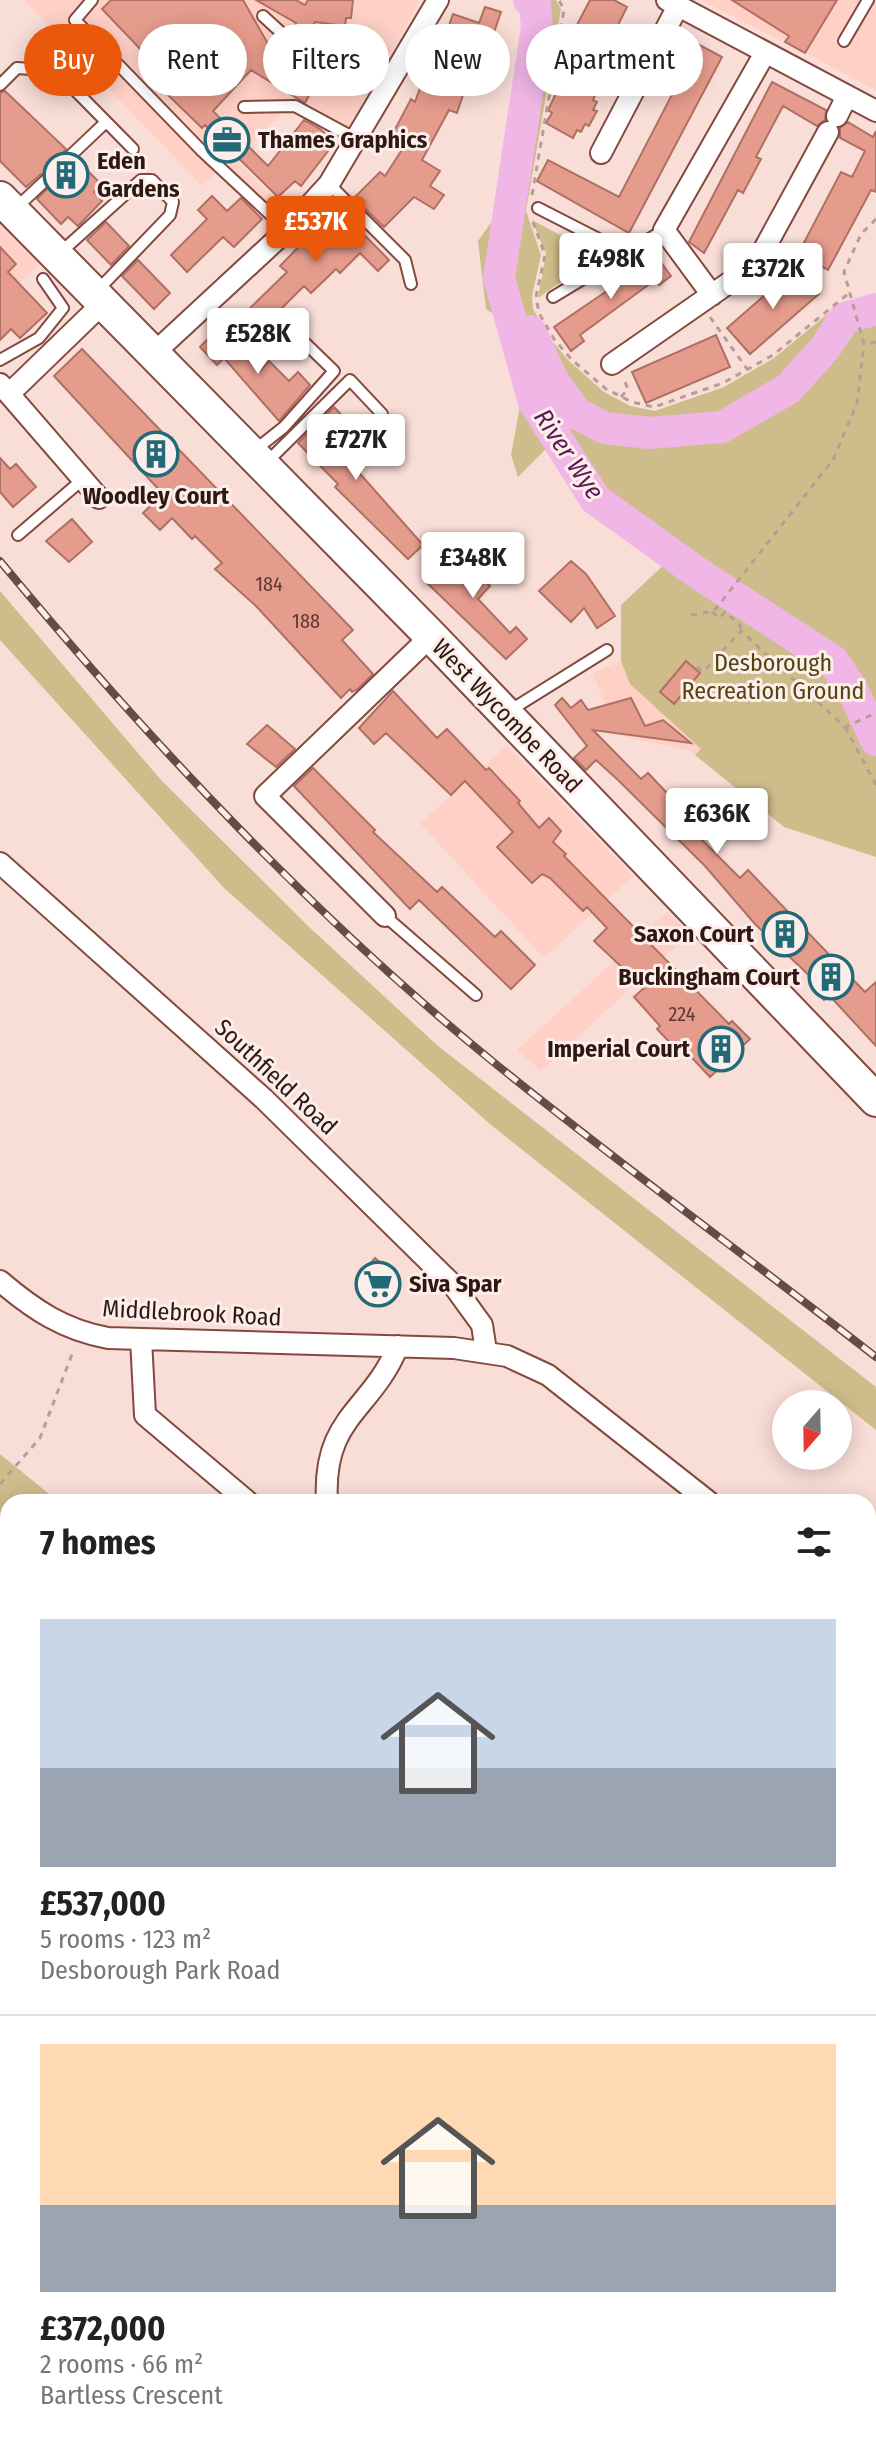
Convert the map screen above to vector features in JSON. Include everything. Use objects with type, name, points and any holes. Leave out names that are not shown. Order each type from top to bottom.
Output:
[{"type":"main road","name":"West Wycombe Road","points":[[6,205],[50,268],[98,299],[153,354],[431,636],[876,1100]]},
{"type":"street","points":[[153,354],[287,230],[329,184],[438,0]]},
{"type":"street","points":[[601,153],[670,2],[876,111]]},
{"type":"street","points":[[706,299],[664,230],[765,53]]},
{"type":"street","points":[[612,364],[756,264],[847,96]]},
{"type":"street","points":[[98,299],[4,389],[99,498]]},
{"type":"street","points":[[385,916],[265,796],[431,636]]},
{"type":"street","name":"Southfield Road","points":[[0,863],[264,1099],[453,1285],[482,1325],[486,1351]]},
{"type":"street","name":"Middlebrook Road","points":[[0,1281],[51,1320],[80,1333],[141,1339],[398,1346]]},
{"type":"street","points":[[141,1339],[145,1415],[239,1494]]},
{"type":"street","points":[[327,1494],[328,1463],[343,1423],[387,1369],[398,1346],[486,1351],[529,1365],[548,1375],[699,1494]]},
{"type":"lane","points":[[92,0],[75,20],[201,150],[287,230]]},
{"type":"lane","points":[[844,41],[868,0]]},
{"type":"lane","points":[[263,16],[272,24]]},
{"type":"lane","points":[[0,85],[17,68],[24,68]]},
{"type":"lane","points":[[81,96],[133,149]]},
{"type":"lane","points":[[244,107],[295,106],[356,139]]},
{"type":"lane","points":[[68,158],[106,122]]},
{"type":"lane","points":[[6,205],[46,180]]},
{"type":"lane","points":[[0,360],[39,338],[63,308],[50,268],[141,180],[152,180],[173,202],[170,215],[98,299]]},
{"type":"lane","points":[[329,184],[405,260],[411,284]]},
{"type":"lane","points":[[538,208],[626,253]]},
{"type":"lane","points":[[553,297],[664,230]]},
{"type":"lane","points":[[257,460],[334,371],[302,340]]},
{"type":"lane","points":[[257,460],[350,380],[382,414]]},
{"type":"lane","points":[[18,535],[82,480]]},
{"type":"lane","points":[[504,714],[607,650]]},
{"type":"lane","points":[[385,916],[476,995]]},
{"type":"path","points":[[691,615],[713,611],[741,580],[833,460],[857,403],[864,344],[844,272],[847,259],[876,219]]},
{"type":"path","points":[[706,299],[747,369]]},
{"type":"path","points":[[864,344],[876,342]]},
{"type":"path","points":[[713,611],[720,618],[725,612],[740,625],[741,631],[845,727],[876,785]]},
{"type":"path","points":[[697,667],[703,672],[741,631]]},
{"type":"path","points":[[845,727],[876,713]]},
{"type":"path","points":[[0,1484],[40,1438],[80,1333]]},
{"type":"shaded area","points":[[24,0],[420,1],[389,55],[389,24],[263,24],[263,96],[366,96],[342,138],[309,115],[282,113],[253,142],[255,148],[239,164],[283,207],[269,220],[218,170],[202,186],[116,96],[122,96],[122,24],[47,24]]},
{"type":"shaded area","points":[[701,0],[876,0],[876,90],[815,58]]},
{"type":"shaded area","points":[[0,222],[41,263],[0,301]]},
{"type":"shaded area","points":[[621,661],[630,684],[701,749],[695,755],[691,751],[620,736],[592,673]]},
{"type":"shaded area","points":[[507,746],[633,876],[544,958],[420,823]]},
{"type":"shaded area","points":[[668,912],[689,934],[541,1071],[517,1050]]},
{"type":"green space","name":"Desborough Recreation Ground","points":[[516,0],[556,0],[561,9],[558,24],[532,24],[532,7]]},
{"type":"green space","name":"Desborough Recreation Ground","points":[[526,67],[526,96],[546,96],[526,211],[541,255],[532,296],[533,309],[552,341],[569,361],[604,392],[630,406],[655,411],[724,387],[774,358],[841,303],[851,323],[855,319],[864,321],[852,303],[864,297],[876,302],[876,857],[784,827],[695,755],[701,749],[630,684],[621,661],[621,605],[670,559],[716,593],[724,585],[602,499],[586,478],[568,440],[531,388],[522,334],[486,309],[478,241],[497,214]]},
{"type":"green space","points":[[532,220],[592,252],[593,259],[538,298],[546,254]]},
{"type":"green space","points":[[522,395],[534,403],[558,437],[518,477],[511,455]]},
{"type":"green space","points":[[0,591],[161,780],[308,926],[438,1046],[876,1387],[876,1430],[852,1411],[852,1390],[826,1390],[491,1125],[224,888],[0,640]]},
{"type":"green space","points":[[0,1454],[49,1494],[0,1494]]},
{"type":"building","points":[[111,0],[243,0],[263,35],[263,77],[251,70],[247,74],[247,24],[138,24],[138,47],[122,30],[122,24],[116,24],[102,9]]},
{"type":"building","points":[[256,0],[296,0],[305,5],[308,0],[353,0],[351,18],[346,18],[345,24],[295,24]]},
{"type":"building","points":[[590,0],[614,0],[627,7],[619,24],[577,24]]},
{"type":"building","points":[[732,0],[837,0],[805,53],[785,42],[789,36]]},
{"type":"building","points":[[485,7],[501,12],[497,24],[450,24],[453,14],[479,23]]},
{"type":"building","points":[[703,47],[722,57],[703,93]]},
{"type":"building","points":[[772,82],[826,110],[825,120],[817,126],[783,106],[756,157],[761,159],[743,193],[738,190],[704,253],[689,242]]},
{"type":"building","name":"Eden Gardens","points":[[5,91],[66,149],[60,156],[63,164],[71,166],[77,160],[101,184],[94,192],[102,201],[78,226],[68,217],[61,224],[37,199],[53,183],[51,174],[41,174],[26,187],[0,161],[0,93]]},
{"type":"building","points":[[169,96],[227,96],[213,111],[268,166],[304,120],[335,142],[301,186],[295,181],[278,197],[205,125],[202,128]]},
{"type":"building","points":[[294,96],[309,96],[305,103]]},
{"type":"building","points":[[417,96],[463,96],[457,113],[449,110],[422,160],[440,171],[430,186],[444,195],[434,209],[414,197],[384,227],[354,198],[380,172],[385,176],[405,145],[391,137],[411,99],[415,102]]},
{"type":"building","points":[[555,96],[595,96],[593,100],[597,102],[593,110],[597,111],[589,126],[585,124],[581,132],[577,130],[573,138],[546,123],[552,113],[548,110]]},
{"type":"building","points":[[671,96],[701,96],[629,233],[537,181],[548,160],[619,197]]},
{"type":"building","points":[[848,122],[873,137],[876,131],[876,192],[871,190],[828,270],[798,254],[841,172],[852,177],[865,151],[840,138],[840,128]]},
{"type":"building","points":[[212,196],[227,211],[241,198],[262,219],[234,247],[223,237],[187,272],[171,255],[207,219],[198,210]]},
{"type":"building","points":[[337,207],[389,260],[378,271],[360,253],[340,273],[336,269],[311,293],[304,286],[259,331],[244,314],[287,272],[280,266]]},
{"type":"building","points":[[106,222],[129,246],[111,265],[87,240]]},
{"type":"building","points":[[0,247],[16,264],[8,272],[47,313],[20,338],[11,329],[0,340]]},
{"type":"building","points":[[654,253],[671,276],[659,285],[655,280],[580,335],[584,341],[571,351],[554,327],[632,274]]},
{"type":"building","points":[[138,260],[170,293],[154,309],[122,276]]},
{"type":"building","points":[[796,268],[819,294],[750,354],[727,328]]},
{"type":"building","points":[[218,329],[260,371],[269,361],[289,381],[298,372],[310,385],[279,421],[224,358],[217,365],[200,347]]},
{"type":"building","points":[[716,335],[730,367],[646,403],[632,372]]},
{"type":"building","points":[[82,349],[353,630],[342,640],[373,674],[358,689],[352,692],[350,689],[341,698],[256,606],[215,569],[222,563],[195,536],[192,539],[172,518],[160,530],[143,513],[163,494],[54,376]]},
{"type":"building","points":[[334,407],[348,422],[336,433],[354,453],[347,459],[423,545],[408,559],[335,487],[338,484],[298,443]]},
{"type":"building","points":[[0,458],[10,469],[16,464],[36,487],[13,507],[0,492]]},
{"type":"building","points":[[72,519],[92,542],[69,562],[46,541]]},
{"type":"building","points":[[466,543],[483,560],[474,570],[490,586],[478,599],[510,633],[516,627],[527,639],[506,659],[427,583]]},
{"type":"building","points":[[571,561],[586,574],[615,616],[597,628],[584,608],[571,622],[539,591]]},
{"type":"building","points":[[686,661],[700,673],[674,704],[660,692]]},
{"type":"building","points":[[393,691],[437,738],[447,729],[486,770],[489,768],[520,801],[518,803],[539,828],[549,818],[561,831],[553,842],[566,854],[564,856],[729,1024],[732,1021],[750,1039],[710,1077],[679,1044],[675,1048],[657,1029],[660,1026],[634,997],[644,988],[594,941],[607,928],[587,907],[583,911],[550,878],[542,874],[532,883],[497,847],[513,832],[465,781],[451,795],[386,733],[374,744],[359,728]]},
{"type":"building","points":[[562,698],[571,708],[581,700],[588,710],[631,698],[645,726],[663,720],[691,743],[593,730],[641,779],[648,773],[701,829],[696,834],[740,878],[748,870],[865,992],[876,982],[876,1046],[829,995],[824,1000],[812,987],[817,983],[755,924],[705,866],[618,780],[596,760],[586,770],[574,758],[587,746],[555,705]]},
{"type":"building","points":[[267,725],[295,749],[276,767],[247,744]]},
{"type":"building","points":[[313,768],[375,830],[373,832],[437,892],[442,887],[495,937],[501,931],[535,965],[511,989],[419,900],[410,909],[294,786]]},
{"type":"building","name":"Siva Spar","points":[[375,1258],[394,1275],[379,1292],[360,1275]]},
{"type":"waterway","name":"River Wye","points":[[529,0],[535,4],[537,27],[499,278],[534,402],[595,499],[699,574],[833,661],[853,691],[876,740]]},
{"type":"waterway","points":[[530,331],[552,379],[576,413],[605,428],[650,433],[722,427],[788,389],[825,348],[845,318],[876,309]]},
{"type":"railway","points":[[0,561],[175,761],[363,949],[497,1065],[876,1357]]},
{"type":"place","name":"Thames Graphics","points":[[227,140]]},
{"type":"place","name":"Eden Gardens","points":[[66,175]]},
{"type":"place","name":"Woodley Court","points":[[156,454]]},
{"type":"place","name":"Saxon Court","points":[[785,934]]},
{"type":"place","name":"Buckingham Court","points":[[831,977]]},
{"type":"place","name":"Imperial Court","points":[[721,1049]]},
{"type":"place","name":"Siva Spar","points":[[378,1284]]}]
